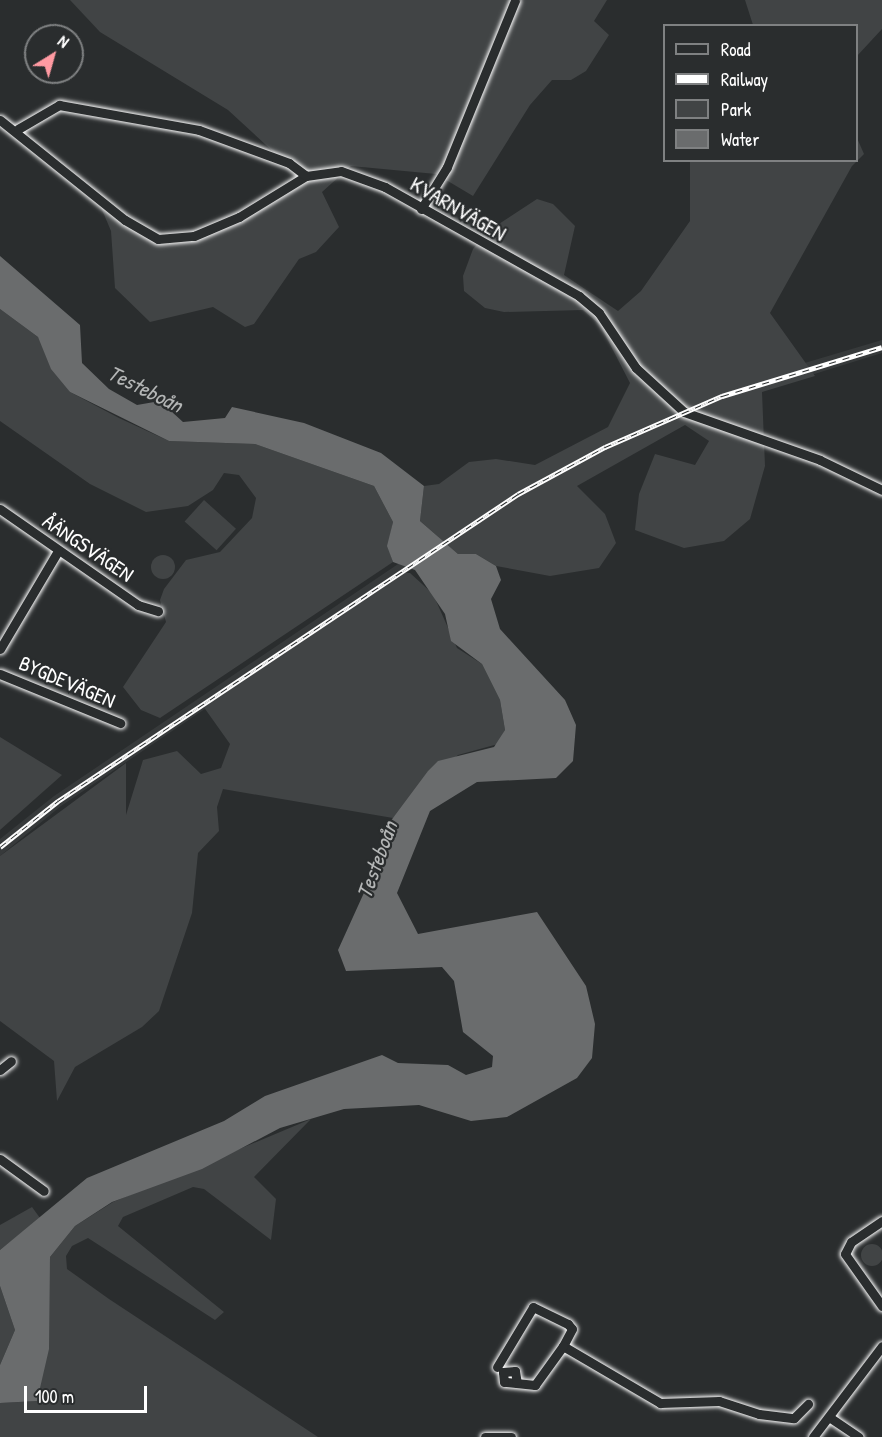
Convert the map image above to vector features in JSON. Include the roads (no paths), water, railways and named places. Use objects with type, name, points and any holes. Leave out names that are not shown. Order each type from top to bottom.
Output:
[{"type":"street","points":[[421,209],[447,167],[515,0]]},
{"type":"street","points":[[18,129],[59,105],[199,130],[289,163],[306,176]]},
{"type":"street","name":"KVARNVÄGEN","points":[[0,120],[18,129],[125,220],[158,239],[194,236],[239,218],[306,176],[341,171],[385,187],[579,296],[599,313],[636,368],[684,412],[820,460],[882,490]]},
{"type":"street","name":"ÅÄNGSVÄGEN","points":[[0,509],[138,605],[158,610]]},
{"type":"street","points":[[0,649],[58,551]]},
{"type":"street","name":"BYGDEVÄGEN","points":[[0,674],[120,723]]},
{"type":"street","points":[[0,1070],[11,1061]]},
{"type":"street","points":[[0,1158],[44,1191]]},
{"type":"street","points":[[882,1221],[851,1242],[845,1254],[882,1306]]},
{"type":"street","points":[[496,1367],[538,1305],[572,1329],[542,1380],[517,1383]]},
{"type":"street","points":[[563,1346],[660,1403],[711,1400],[794,1418],[808,1404]]},
{"type":"street","points":[[813,1437],[832,1419],[882,1346]]},
{"type":"street","points":[[832,1419],[858,1437]]},
{"type":"street","points":[[484,1432],[511,1437]]},
{"type":"water","points":[[0,256],[80,325],[82,363],[109,389],[137,405],[160,401],[183,422],[225,418],[232,407],[304,423],[381,453],[424,486],[420,521],[458,554],[476,554],[496,566],[501,580],[491,599],[500,629],[565,700],[576,725],[573,761],[556,778],[477,782],[430,811],[397,893],[418,934],[537,912],[586,986],[595,1024],[592,1058],[577,1078],[507,1117],[471,1121],[419,1105],[344,1109],[280,1128],[202,1169],[112,1202],[75,1226],[50,1257],[49,1349],[37,1401],[0,1403],[0,1365],[15,1330],[0,1286],[0,1250],[87,1178],[224,1121],[265,1096],[382,1055],[398,1063],[448,1065],[466,1075],[492,1067],[493,1056],[463,1032],[454,981],[442,967],[346,971],[338,950],[387,842],[387,826],[428,771],[438,761],[494,747],[505,730],[500,700],[482,664],[451,641],[445,614],[415,570],[393,562],[387,546],[393,522],[374,486],[255,444],[169,441],[70,392],[51,369],[38,337],[0,309]]},
{"type":"railway","points":[[0,847],[58,801],[518,494],[605,447],[722,396],[882,347]]},
{"type":"water label","name":"Testeboån","points":[[145,389]]},
{"type":"water label","name":"Testeboån","points":[[377,860]]}]
